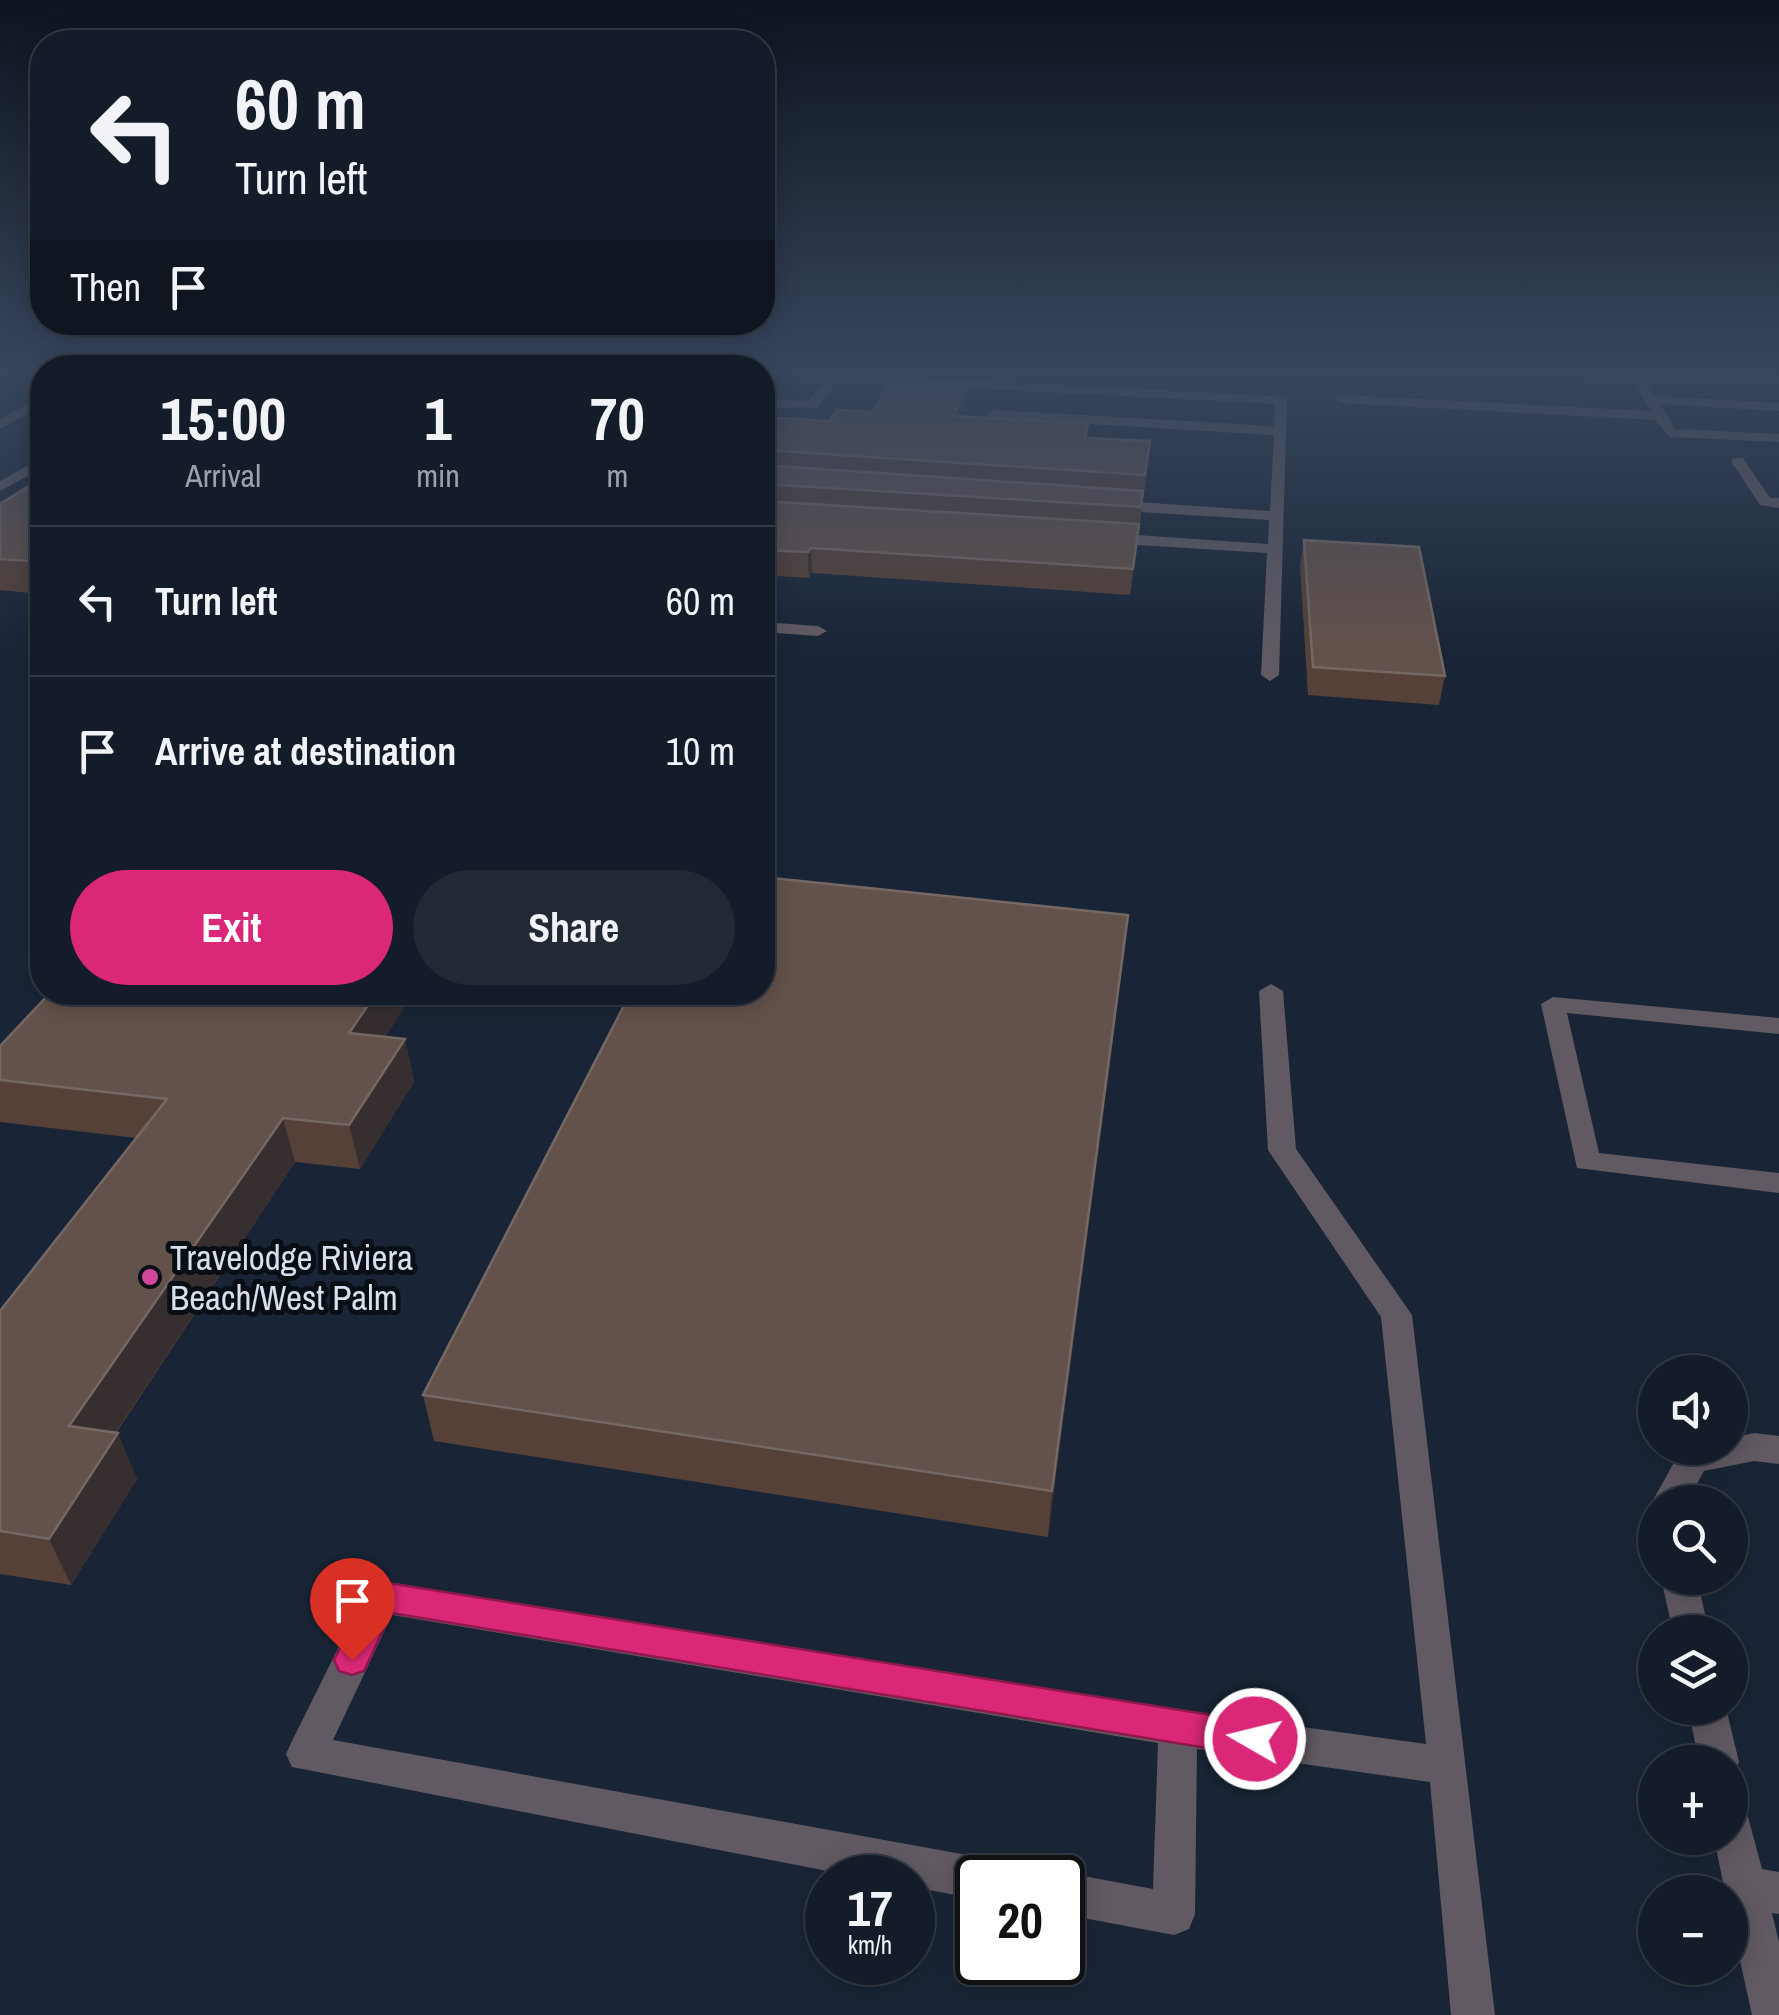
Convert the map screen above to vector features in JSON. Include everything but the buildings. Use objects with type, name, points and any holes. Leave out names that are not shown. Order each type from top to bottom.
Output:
[{"type":"lane","points":[[1270,675],[1280,467]]},
{"type":"lane","points":[[1742,467],[1765,502],[1779,502]]},
{"type":"lane","points":[[0,487],[30,469]]},
{"type":"lane","points":[[1099,504],[1278,516]]},
{"type":"lane","points":[[1098,538],[1276,549]]},
{"type":"lane","points":[[775,628],[818,632]]},
{"type":"lane","points":[[1271,991],[1282,1150],[1396,1315],[1473,2015]]},
{"type":"lane","points":[[1779,1026],[1553,1004],[1586,1160],[1779,1183]]},
{"type":"lane","points":[[1679,1485],[1693,1460],[1754,1446],[1779,1450]]},
{"type":"lane","points":[[955,1874],[306,1754],[382,1597],[1178,1728],[1448,1766]]},
{"type":"lane","points":[[1085,1897],[1174,1914],[1178,1728]]},
{"type":"lane","points":[[1747,1855],[1762,1890],[1774,2015]]},
{"type":"place","name":"Travelodge Riviera Beach/West Palm","points":[[150,1277]]},
{"type":"route","points":[[352,1660],[382,1597],[1255,1739]]}]
